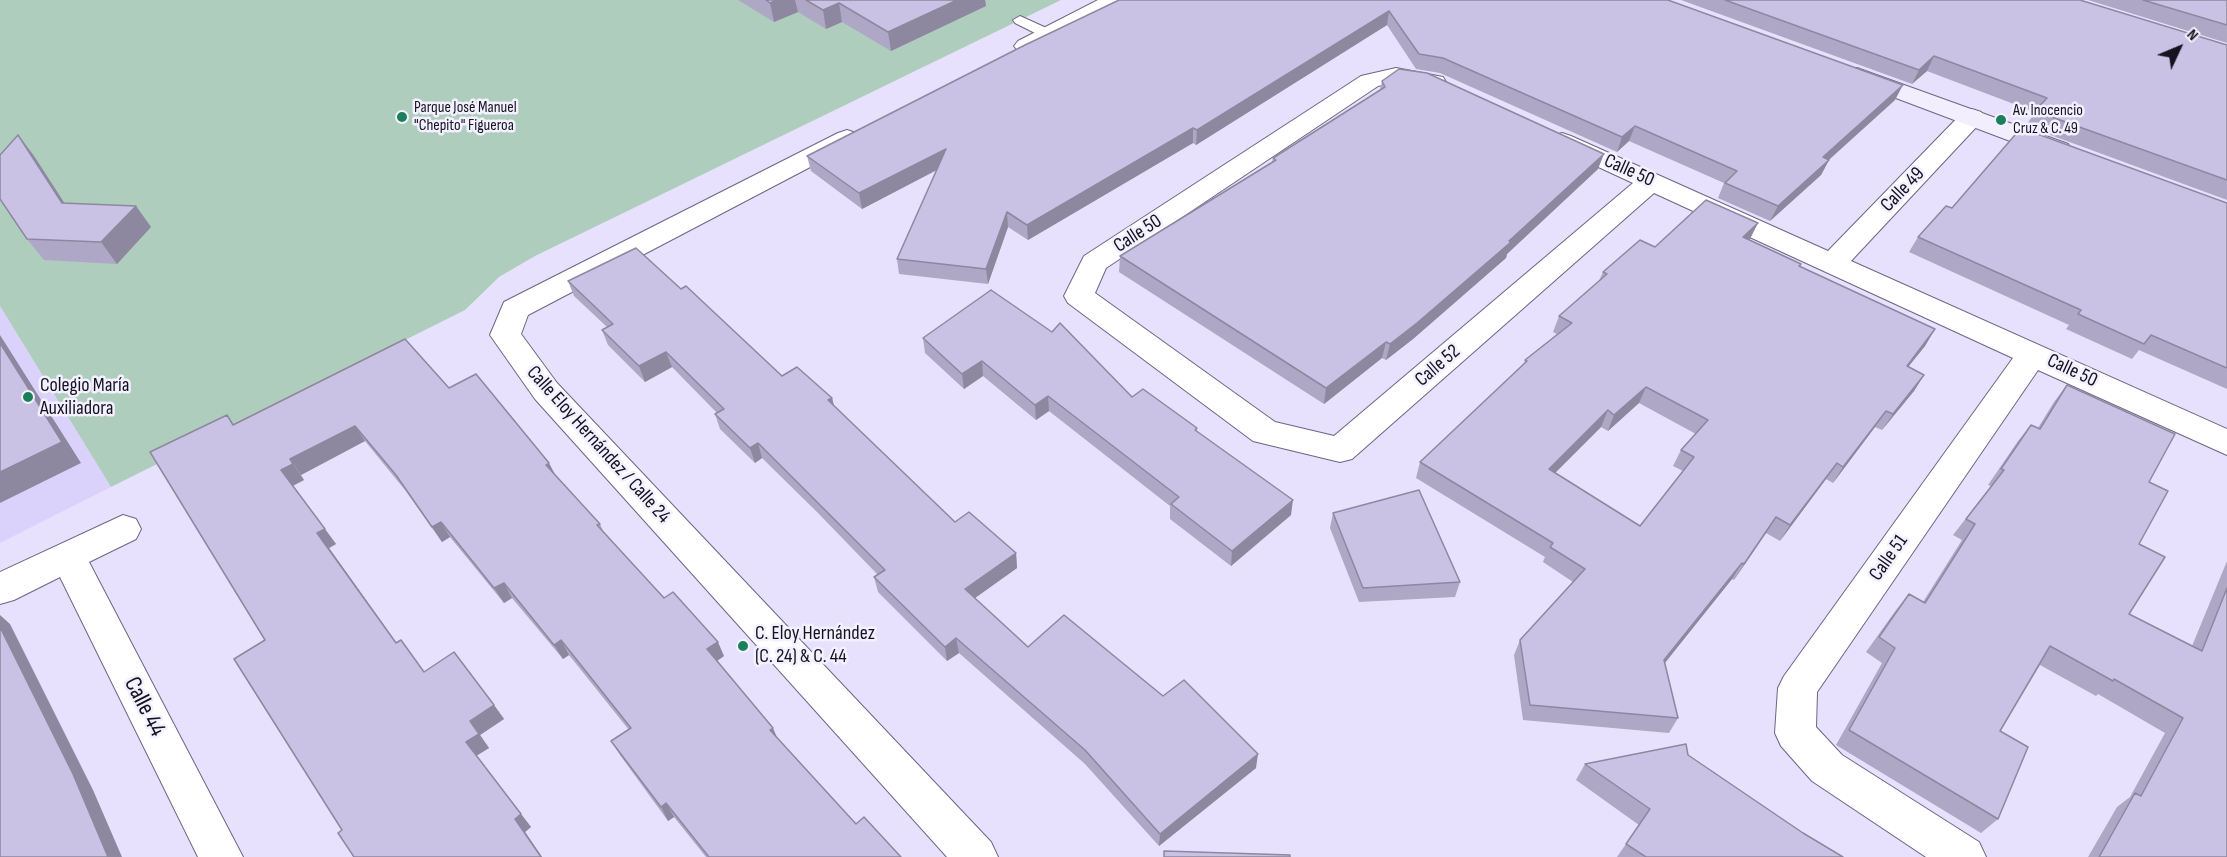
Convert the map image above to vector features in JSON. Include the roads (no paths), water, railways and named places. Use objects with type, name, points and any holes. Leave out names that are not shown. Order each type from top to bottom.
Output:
[{"type":"street","points":[[996,61],[1115,0]]},
{"type":"street","points":[[1840,69],[2083,158]]},
{"type":"street","name":"Calle 50","points":[[1204,387],[1079,296],[1094,263],[1370,81],[1396,75],[1430,80],[1462,94]]},
{"type":"street","name":"Calle 49","points":[[1834,262],[1972,117]]},
{"type":"street","name":"Calle Eloy Hernández / Calle 24","points":[[870,126],[514,309],[505,335],[546,391],[976,857]]},
{"type":"street","name":"Calle 50","points":[[1536,128],[2227,443]]},
{"type":"street","name":"Calle 52","points":[[1204,387],[1265,432],[1340,450],[1652,181]]},
{"type":"street","name":"Calle 51","points":[[1964,857],[1827,768],[1795,733],[1798,688],[2033,353]]},
{"type":"street","points":[[1,589],[123,529]]},
{"type":"street","name":"Calle 44","points":[[68,556],[221,857]]},
{"type":"lane","points":[[1020,20],[1048,34]]},
{"type":"place","name":"Parque José Manuel \"Chepito\" Figueroa","points":[[402,117]]},
{"type":"place","name":"Av. Inocencio Cruz & C. 49","points":[[2001,120]]},
{"type":"place","name":"Colegio María Auxiliadora","points":[[28,397]]},
{"type":"place","name":"C. Eloy Hernández (C. 24) & C. 44","points":[[743,646]]}]
